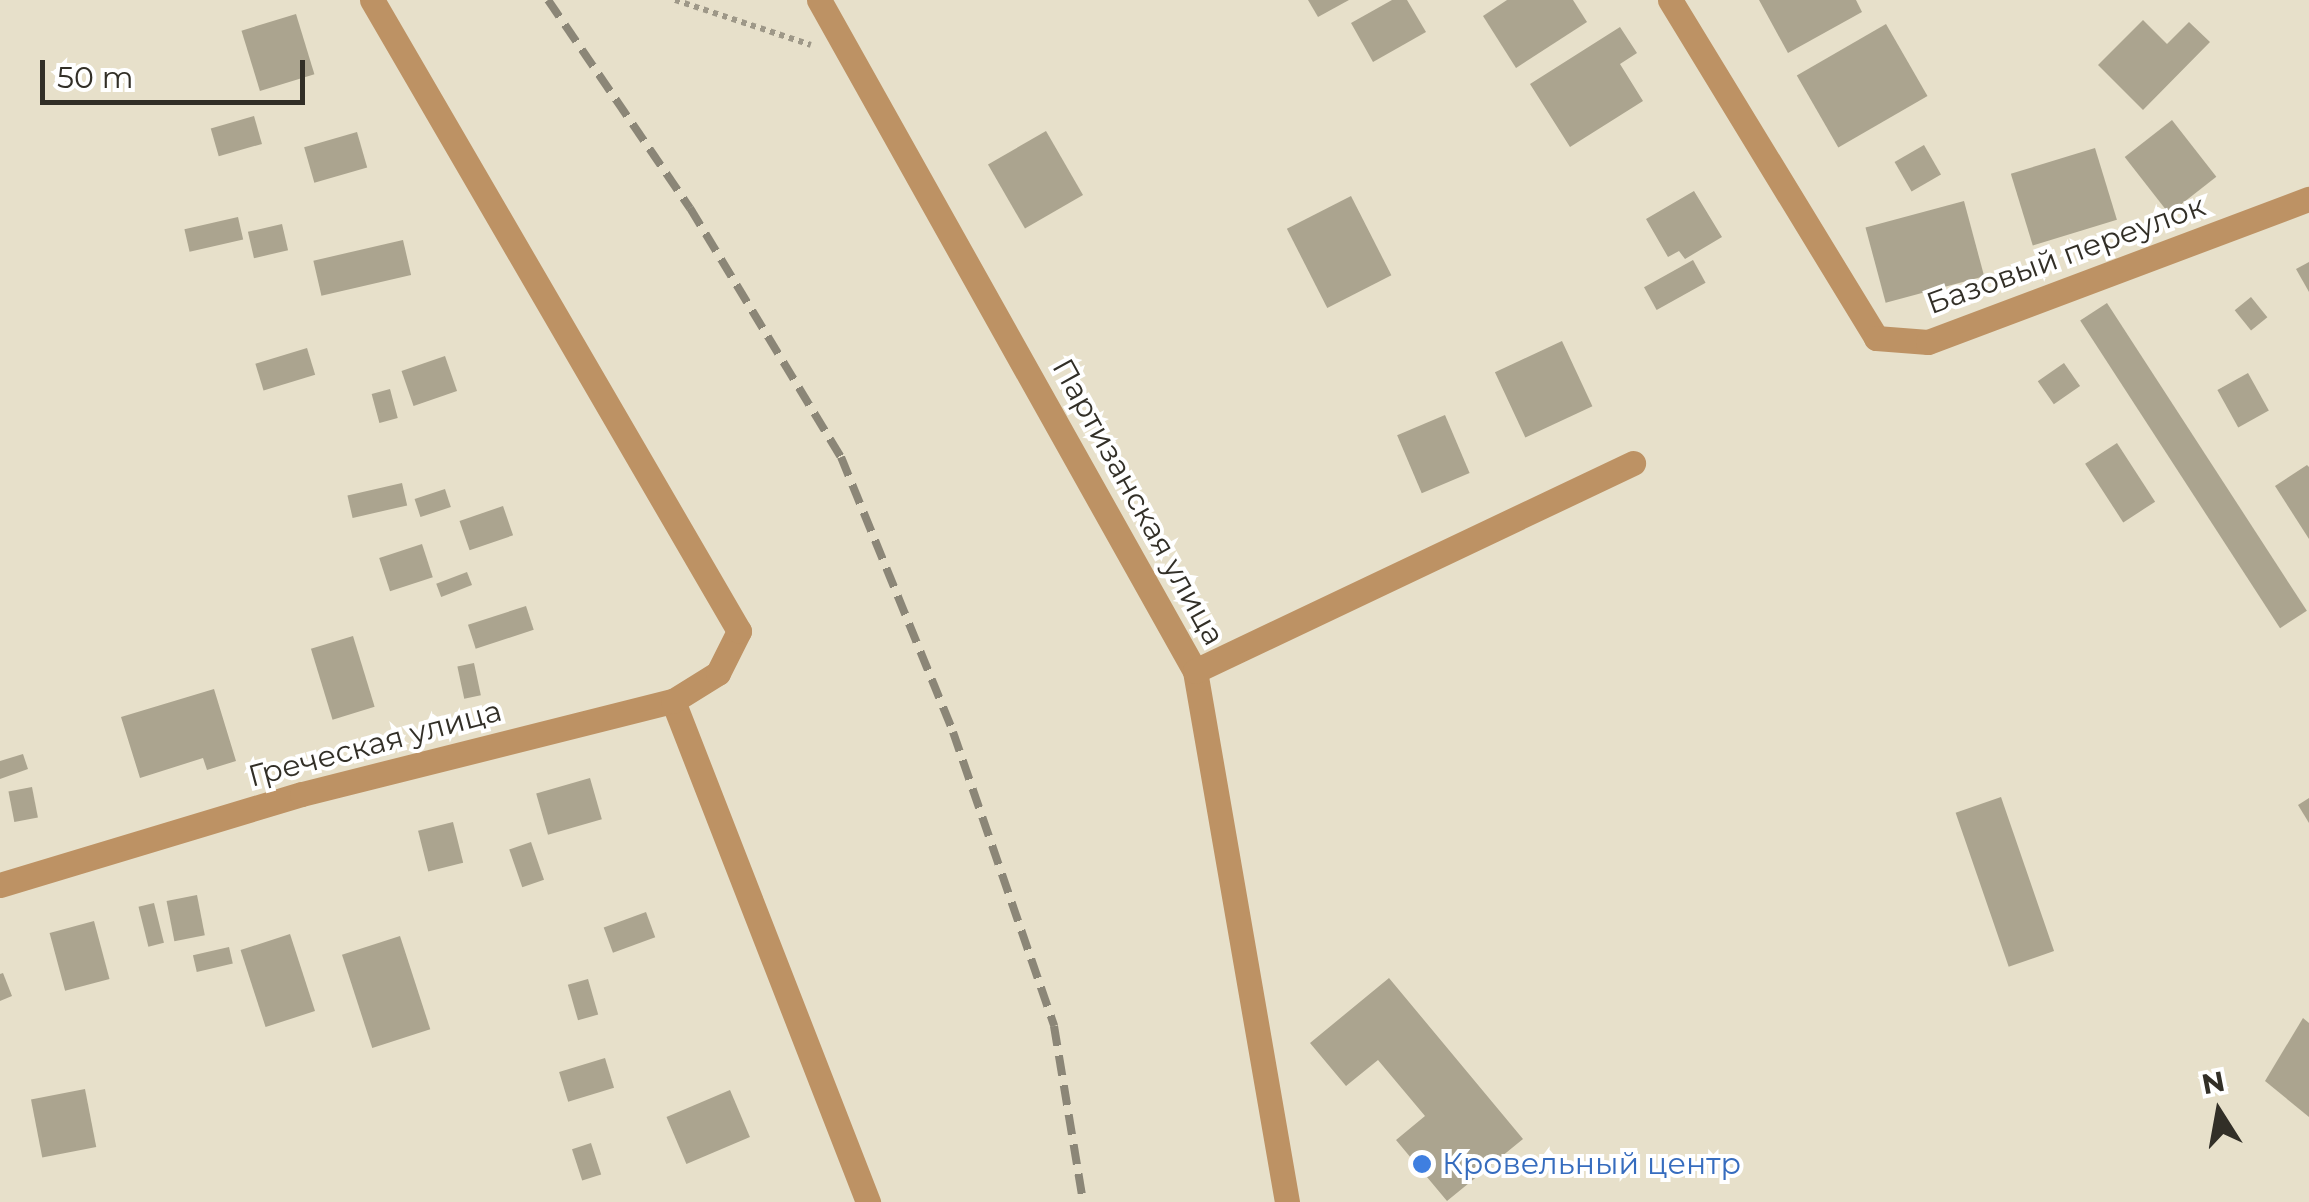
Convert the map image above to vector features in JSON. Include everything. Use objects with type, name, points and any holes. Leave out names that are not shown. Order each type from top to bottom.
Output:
[{"type":"street","name":"Греческая улица","points":[[0,885],[302,794],[672,701],[718,673],[738,631],[372,0]]},
{"type":"street","name":"Партизанская улица","points":[[819,0],[1195,671],[1288,1202]]},
{"type":"street","name":"Базовый переулок","points":[[1670,0],[1876,338],[1928,342],[2309,199]]},
{"type":"street","points":[[1195,671],[1634,463]]},
{"type":"street","points":[[672,701],[868,1202]]},
{"type":"path","points":[[675,0],[786,39],[849,51]]},
{"type":"building","points":[[1308,0],[1349,0],[1318,17]]},
{"type":"building","points":[[1392,0],[1407,0],[1426,32],[1373,62],[1351,23]]},
{"type":"building","points":[[1507,0],[1573,0],[1587,22],[1516,68],[1483,16]]},
{"type":"building","points":[[1759,0],[1856,0],[1862,12],[1788,53]]},
{"type":"building","points":[[296,14],[314,74],[260,91],[241,31]]},
{"type":"building","points":[[2143,20],[2167,44],[2189,22],[2210,42],[2143,110],[2098,65]]},
{"type":"building","points":[[1886,24],[1928,96],[1838,147],[1797,76]]},
{"type":"building","points":[[1620,27],[1637,53],[1620,64],[1643,101],[1570,147],[1530,84]]},
{"type":"building","points":[[254,116],[262,144],[219,156],[211,128]]},
{"type":"building","points":[[2172,120],[2216,177],[2169,214],[2125,157]]},
{"type":"building","points":[[1046,131],[1083,195],[1025,229],[988,164]]},
{"type":"building","points":[[357,132],[367,168],[314,183],[304,147]]},
{"type":"building","points":[[1924,145],[1941,174],[1912,191],[1895,162]]},
{"type":"building","points":[[2095,148],[2117,220],[2033,245],[2011,174]]},
{"type":"building","points":[[1694,191],[1722,237],[1685,259],[1679,251],[1668,257],[1646,219]]},
{"type":"building","points":[[1351,196],[1391,275],[1327,308],[1287,229]]},
{"type":"building","points":[[1964,201],[1984,276],[1886,303],[1865,227]]},
{"type":"building","points":[[238,217],[243,239],[190,252],[184,229]]},
{"type":"building","points":[[282,224],[288,250],[254,258],[248,232]]},
{"type":"building","points":[[403,240],[411,275],[321,296],[313,261]]},
{"type":"building","points":[[1693,260],[1706,283],[1657,310],[1644,287]]},
{"type":"building","points":[[2309,262],[2309,292],[2296,269]]},
{"type":"building","points":[[2251,297],[2267,317],[2251,330],[2235,310]]},
{"type":"building","points":[[2107,303],[2307,611],[2280,628],[2080,320]]},
{"type":"building","points":[[1562,341],[1592,406],[1525,438],[1495,372]]},
{"type":"building","points":[[307,348],[315,375],[264,391],[255,364]]},
{"type":"building","points":[[445,356],[457,391],[414,406],[402,371]]},
{"type":"building","points":[[2064,363],[2080,386],[2054,404],[2038,381]]},
{"type":"building","points":[[2248,373],[2269,411],[2238,428],[2217,390]]},
{"type":"building","points":[[390,389],[398,418],[379,423],[372,394]]},
{"type":"building","points":[[1445,415],[1470,473],[1422,493],[1397,435]]},
{"type":"building","points":[[2117,443],[2155,502],[2123,522],[2085,464]]},
{"type":"building","points":[[2309,467],[2309,539],[2275,486]]},
{"type":"building","points":[[402,483],[407,505],[353,518],[347,496]]},
{"type":"building","points":[[445,489],[451,507],[420,517],[415,499]]},
{"type":"building","points":[[503,506],[513,535],[470,550],[460,521]]},
{"type":"building","points":[[422,544],[433,577],[390,591],[379,558]]},
{"type":"building","points":[[467,572],[472,585],[441,597],[436,584]]},
{"type":"building","points":[[526,606],[534,630],[476,649],[468,625]]},
{"type":"building","points":[[353,636],[375,707],[333,720],[311,649]]},
{"type":"building","points":[[474,663],[481,695],[464,699],[457,667]]},
{"type":"building","points":[[214,689],[236,761],[207,770],[203,758],[140,778],[121,717]]},
{"type":"building","points":[[23,754],[28,769],[0,779],[0,761]]},
{"type":"building","points":[[590,778],[602,819],[548,835],[536,793]]},
{"type":"building","points":[[32,787],[38,817],[14,822],[8,792]]},
{"type":"building","points":[[2001,797],[2054,951],[2009,967],[1956,813]]},
{"type":"building","points":[[2309,798],[2309,823],[2298,805]]},
{"type":"building","points":[[453,822],[463,863],[428,871],[418,831]]},
{"type":"building","points":[[531,842],[544,880],[522,887],[509,849]]},
{"type":"building","points":[[197,895],[205,935],[174,941],[167,901]]},
{"type":"building","points":[[154,903],[164,943],[148,947],[138,907]]},
{"type":"building","points":[[646,912],[655,937],[613,953],[604,927]]},
{"type":"building","points":[[94,921],[110,979],[65,991],[50,933]]},
{"type":"building","points":[[290,934],[315,1011],[266,1027],[241,950]]},
{"type":"building","points":[[400,936],[430,1029],[372,1048],[342,955]]},
{"type":"building","points":[[229,947],[233,964],[197,972],[193,955]]},
{"type":"building","points":[[3,973],[12,996],[0,1001],[0,974]]},
{"type":"building","points":[[1389,978],[1523,1139],[1447,1201],[1396,1140],[1425,1116],[1378,1060],[1346,1086],[1310,1043]]},
{"type":"building","points":[[588,979],[598,1015],[578,1020],[568,985]]},
{"type":"building","points":[[2303,1018],[2309,1023],[2309,1117],[2265,1081]]},
{"type":"building","points":[[605,1058],[614,1088],[568,1102],[559,1072]]},
{"type":"building","points":[[85,1089],[96,1147],[42,1157],[31,1099]]},
{"type":"building","points":[[730,1090],[750,1137],[686,1164],[666,1117]]},
{"type":"building","points":[[591,1143],[601,1174],[582,1181],[572,1149]]},
{"type":"railway","points":[[548,0],[690,208],[841,457],[953,732],[1054,1026],[1083,1202]]},
{"type":"place","name":"Кровельный центр","points":[[1422,1164]]}]
